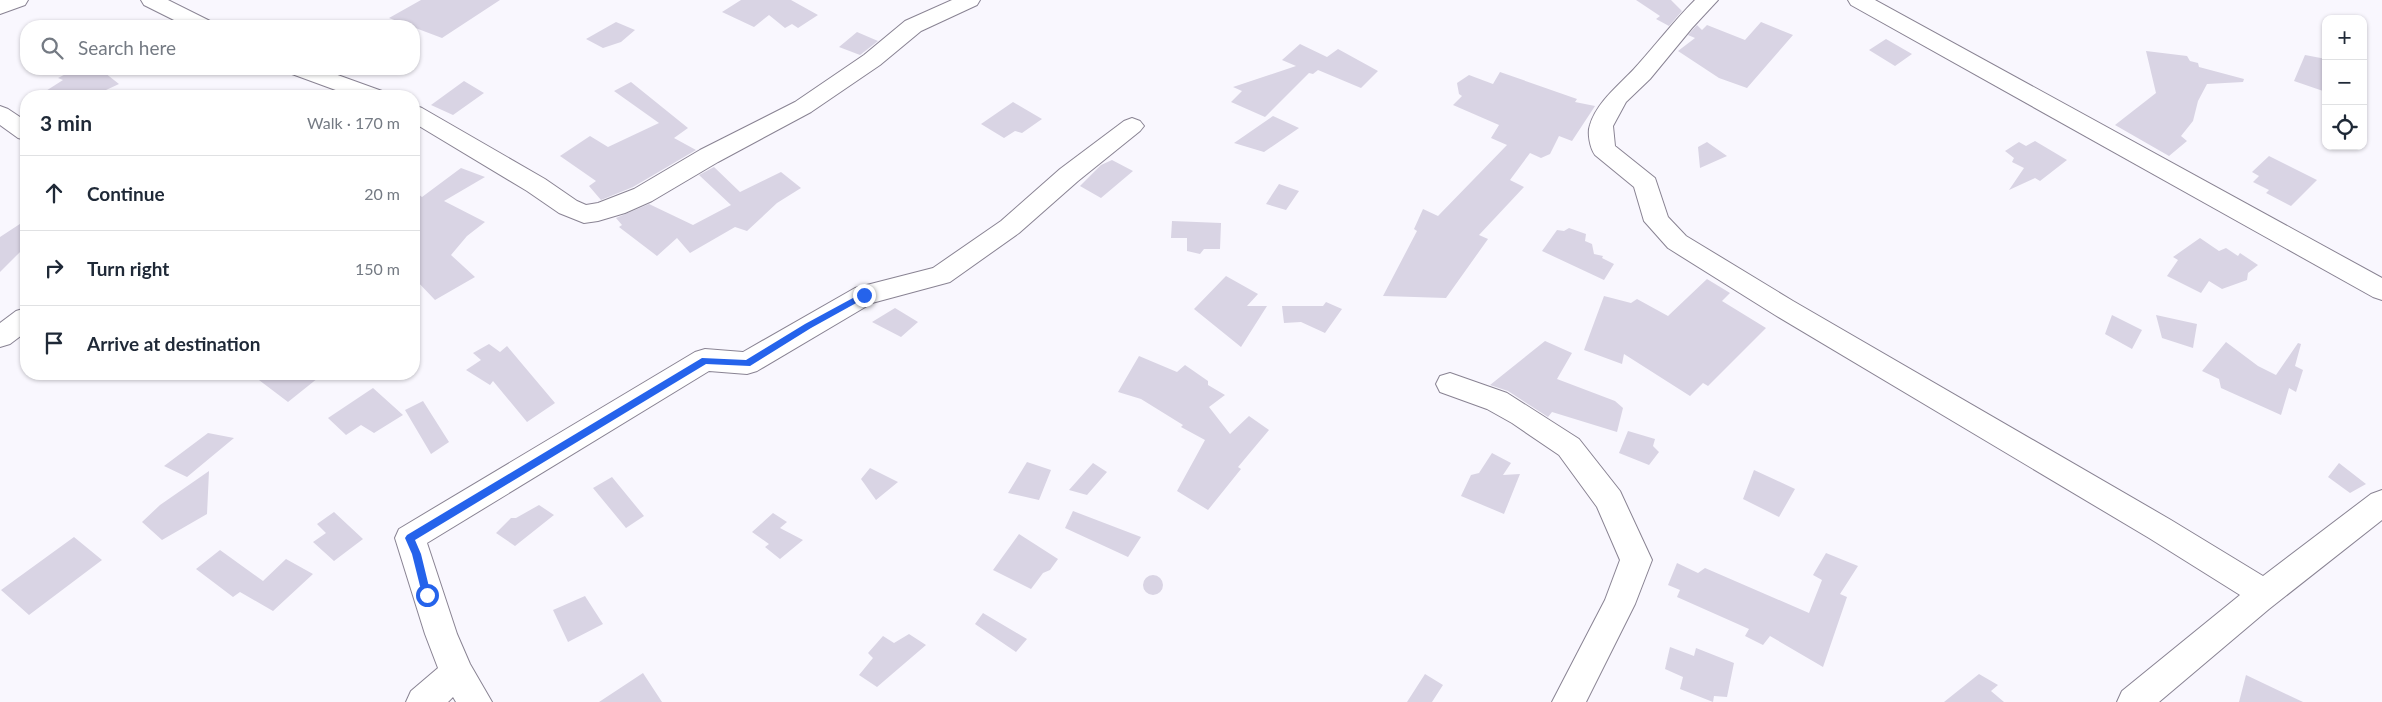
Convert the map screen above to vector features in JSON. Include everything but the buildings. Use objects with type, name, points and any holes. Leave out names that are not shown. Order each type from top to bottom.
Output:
[{"type":"street","points":[[0,8],[17,0]]},
{"type":"street","points":[[152,0],[190,20]]},
{"type":"street","points":[[420,117],[568,207],[584,214],[598,212],[616,208],[643,195],[709,156],[803,107],[872,60],[913,26],[970,0]]},
{"type":"street","points":[[1707,0],[1684,23],[1642,74],[1617,98],[1601,126],[1603,149],[1646,184],[1648,197],[1657,221],[1677,242],[1784,308],[2160,529],[2265,594]]},
{"type":"street","points":[[1859,0],[2382,290]]},
{"type":"street","points":[[314,75],[348,90]]},
{"type":"street","points":[[0,114],[20,128]]},
{"type":"street","points":[[475,702],[457,674],[427,595],[410,538],[705,360],[747,363],[864,295],[941,275],[1010,227],[1069,175],[1132,126]]},
{"type":"street","points":[[0,337],[20,322]]},
{"type":"street","points":[[1450,384],[1497,401],[1570,447],[1609,500],[1636,560],[1619,604],[1569,702]]},
{"type":"street","points":[[2134,702],[2265,594],[2382,503]]},
{"type":"street","points":[[423,702],[457,674]]},
{"type":"route","points":[[427,595],[410,538],[705,360],[747,363],[864,295]]}]
